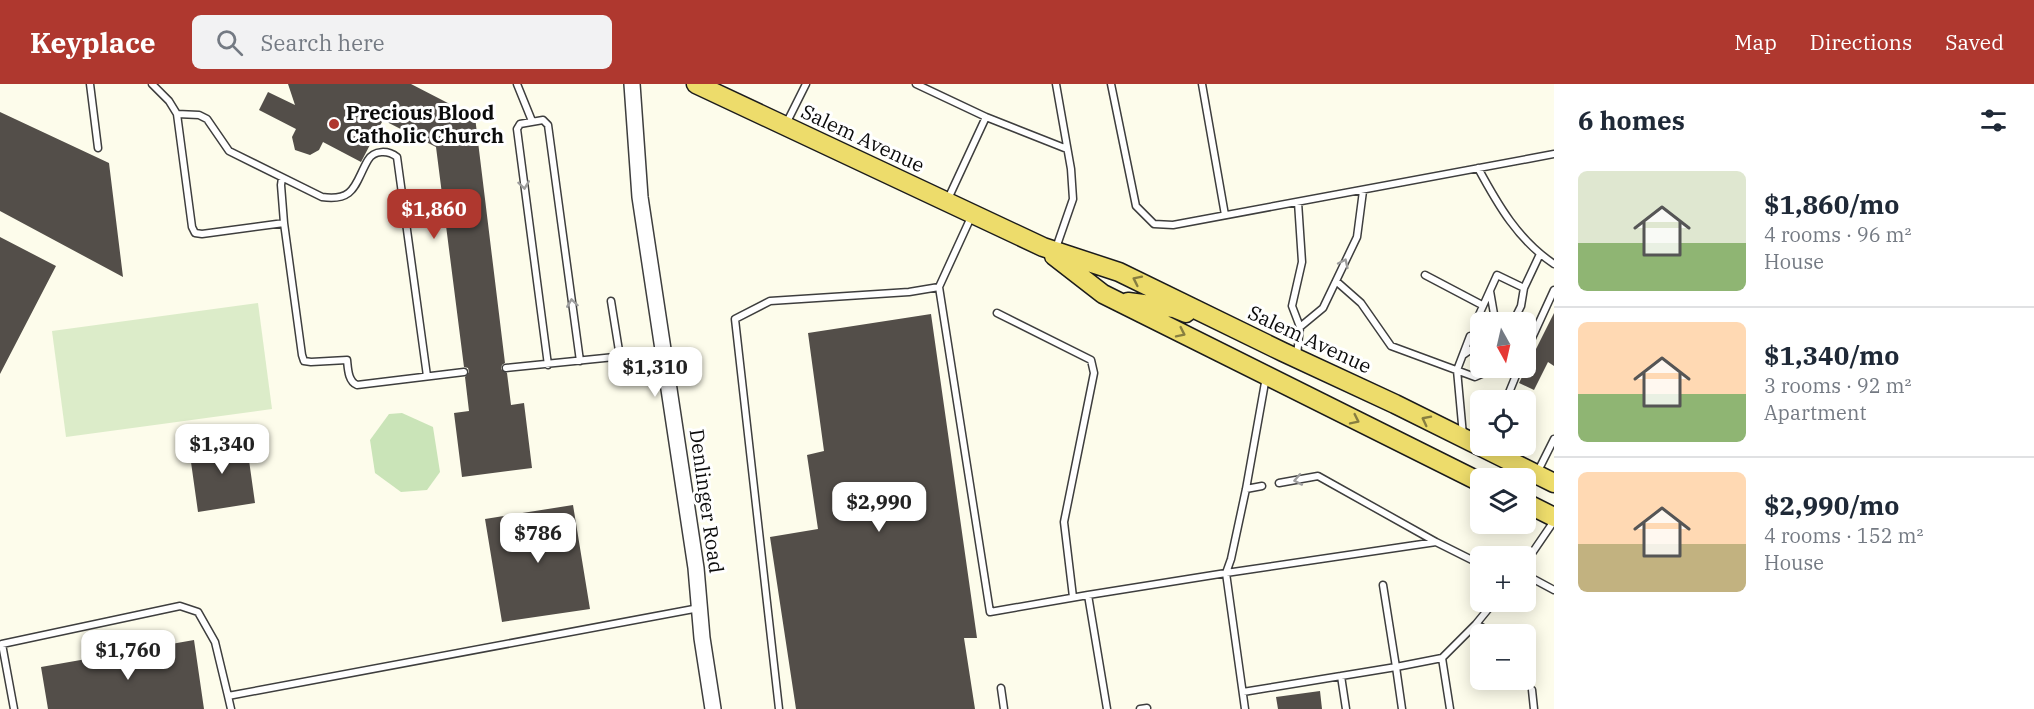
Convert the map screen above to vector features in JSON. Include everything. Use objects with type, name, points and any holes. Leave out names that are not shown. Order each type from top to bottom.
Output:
[{"type":"main road","name":"Salem Avenue","points":[[696,84],[1049,249],[1119,272],[1470,441]]},
{"type":"main road","name":"Salem Avenue","points":[[1049,249],[1103,294],[1114,300],[1470,477]]},
{"type":"main road","points":[[1114,300],[1174,308],[1259,348],[1296,358]]},
{"type":"main road","name":"Salem Avenue","points":[[1502,456],[1554,483]]},
{"type":"main road","points":[[1536,508],[1554,517]]},
{"type":"street","name":"Denlinger Road","points":[[632,84],[640,197],[696,568],[702,638],[713,709]]},
{"type":"lane","points":[[90,84],[98,148]]},
{"type":"lane","points":[[152,84],[169,101],[177,114],[192,227],[195,233],[284,223]]},
{"type":"lane","points":[[517,84],[532,121]]},
{"type":"lane","points":[[785,126],[806,84]]},
{"type":"lane","points":[[916,84],[986,117],[1067,149]]},
{"type":"lane","points":[[1049,249],[1073,199],[1071,169],[1056,84]]},
{"type":"lane","points":[[1111,84],[1136,206],[1154,224],[1173,225],[1554,154]]},
{"type":"lane","points":[[1202,84],[1225,215]]},
{"type":"lane","points":[[177,114],[199,115],[207,119],[229,150],[322,197],[338,197],[353,189],[360,180],[369,159],[375,154],[386,152],[397,157],[427,376]]},
{"type":"lane","points":[[946,201],[986,117]]},
{"type":"lane","points":[[548,365],[517,129],[520,124],[532,121],[543,120],[548,125],[580,361]]},
{"type":"lane","points":[[1478,168],[1500,208],[1524,239],[1554,264]]},
{"type":"lane","points":[[282,178],[280,185],[284,223],[304,361],[347,360],[350,378],[357,385],[464,372]]},
{"type":"lane","points":[[1300,327],[1323,308],[1357,237],[1362,191]]},
{"type":"lane","points":[[1296,358],[1300,327],[1292,306],[1302,261],[1298,202]]},
{"type":"lane","points":[[972,214],[939,287],[990,612],[1088,594],[1436,542]]},
{"type":"lane","points":[[1518,312],[1524,288],[1540,254]]},
{"type":"lane","points":[[1425,275],[1482,306]]},
{"type":"lane","points":[[1480,312],[1497,275],[1524,288]]},
{"type":"lane","points":[[1336,281],[1361,303],[1391,346],[1470,375]]},
{"type":"lane","points":[[779,709],[735,319],[771,301],[909,292],[939,287]]},
{"type":"lane","points":[[1536,329],[1554,290]]},
{"type":"lane","points":[[1490,291],[1494,312]]},
{"type":"lane","points":[[611,301],[620,357]]},
{"type":"lane","points":[[997,313],[1090,360],[1094,373],[1064,522],[1073,597]]},
{"type":"lane","points":[[1463,438],[1457,370],[1470,336]]},
{"type":"lane","points":[[1462,356],[1470,351]]},
{"type":"lane","points":[[506,368],[665,352]]},
{"type":"lane","points":[[1245,709],[1226,573],[1246,489],[1266,376]]},
{"type":"lane","points":[[1537,475],[1554,439]]},
{"type":"lane","points":[[1279,483],[1318,476],[1470,559]]},
{"type":"lane","points":[[1246,489],[1262,486]]},
{"type":"lane","points":[[1536,547],[1554,521]]},
{"type":"lane","points":[[1536,580],[1554,590]]},
{"type":"lane","points":[[1383,585],[1402,709]]},
{"type":"lane","points":[[1088,594],[1107,709]]},
{"type":"lane","points":[[14,709],[2,644],[180,606],[198,612],[215,642],[231,709]]},
{"type":"lane","points":[[228,696],[699,608]]},
{"type":"lane","points":[[1476,624],[1486,612]]},
{"type":"lane","points":[[1243,692],[1442,658],[1470,630]]},
{"type":"lane","points":[[1442,658],[1450,709]]},
{"type":"lane","points":[[1341,676],[1346,709]]},
{"type":"lane","points":[[1001,688],[1004,709]]},
{"type":"lane","points":[[1532,690],[1534,709]]},
{"type":"green space","points":[[258,303],[272,409],[66,437],[52,331]]},
{"type":"green space","points":[[402,413],[433,427],[440,472],[427,490],[401,492],[375,473],[370,440],[389,414]]},
{"type":"building","points":[[288,84],[411,84],[475,117],[505,363],[501,369],[507,373],[511,405],[524,403],[532,468],[462,477],[454,413],[469,411],[465,377],[469,372],[468,368],[464,367],[436,147],[383,120],[361,162],[323,142],[319,150],[310,155],[295,150],[292,137],[296,129],[259,110],[268,92],[295,105]]},
{"type":"building","points":[[0,112],[109,163],[123,277],[0,211]]},
{"type":"building","points":[[0,237],[56,266],[0,374]]},
{"type":"building","points":[[1554,313],[1554,366],[1548,362],[1534,390],[1519,383],[1522,378],[1536,378],[1536,349]]},
{"type":"building","points":[[931,314],[977,638],[964,638],[975,709],[796,709],[770,537],[818,529],[807,455],[824,451],[808,333]]},
{"type":"building","points":[[246,439],[255,503],[198,512],[189,448]]},
{"type":"building","points":[[573,505],[590,609],[502,622],[485,519]]},
{"type":"building","points":[[194,640],[204,709],[48,709],[41,667]]},
{"type":"building","points":[[1320,691],[1322,709],[1278,709],[1276,697]]},
{"type":"place","name":"Precious Blood Catholic Church","points":[[334,124]]}]
